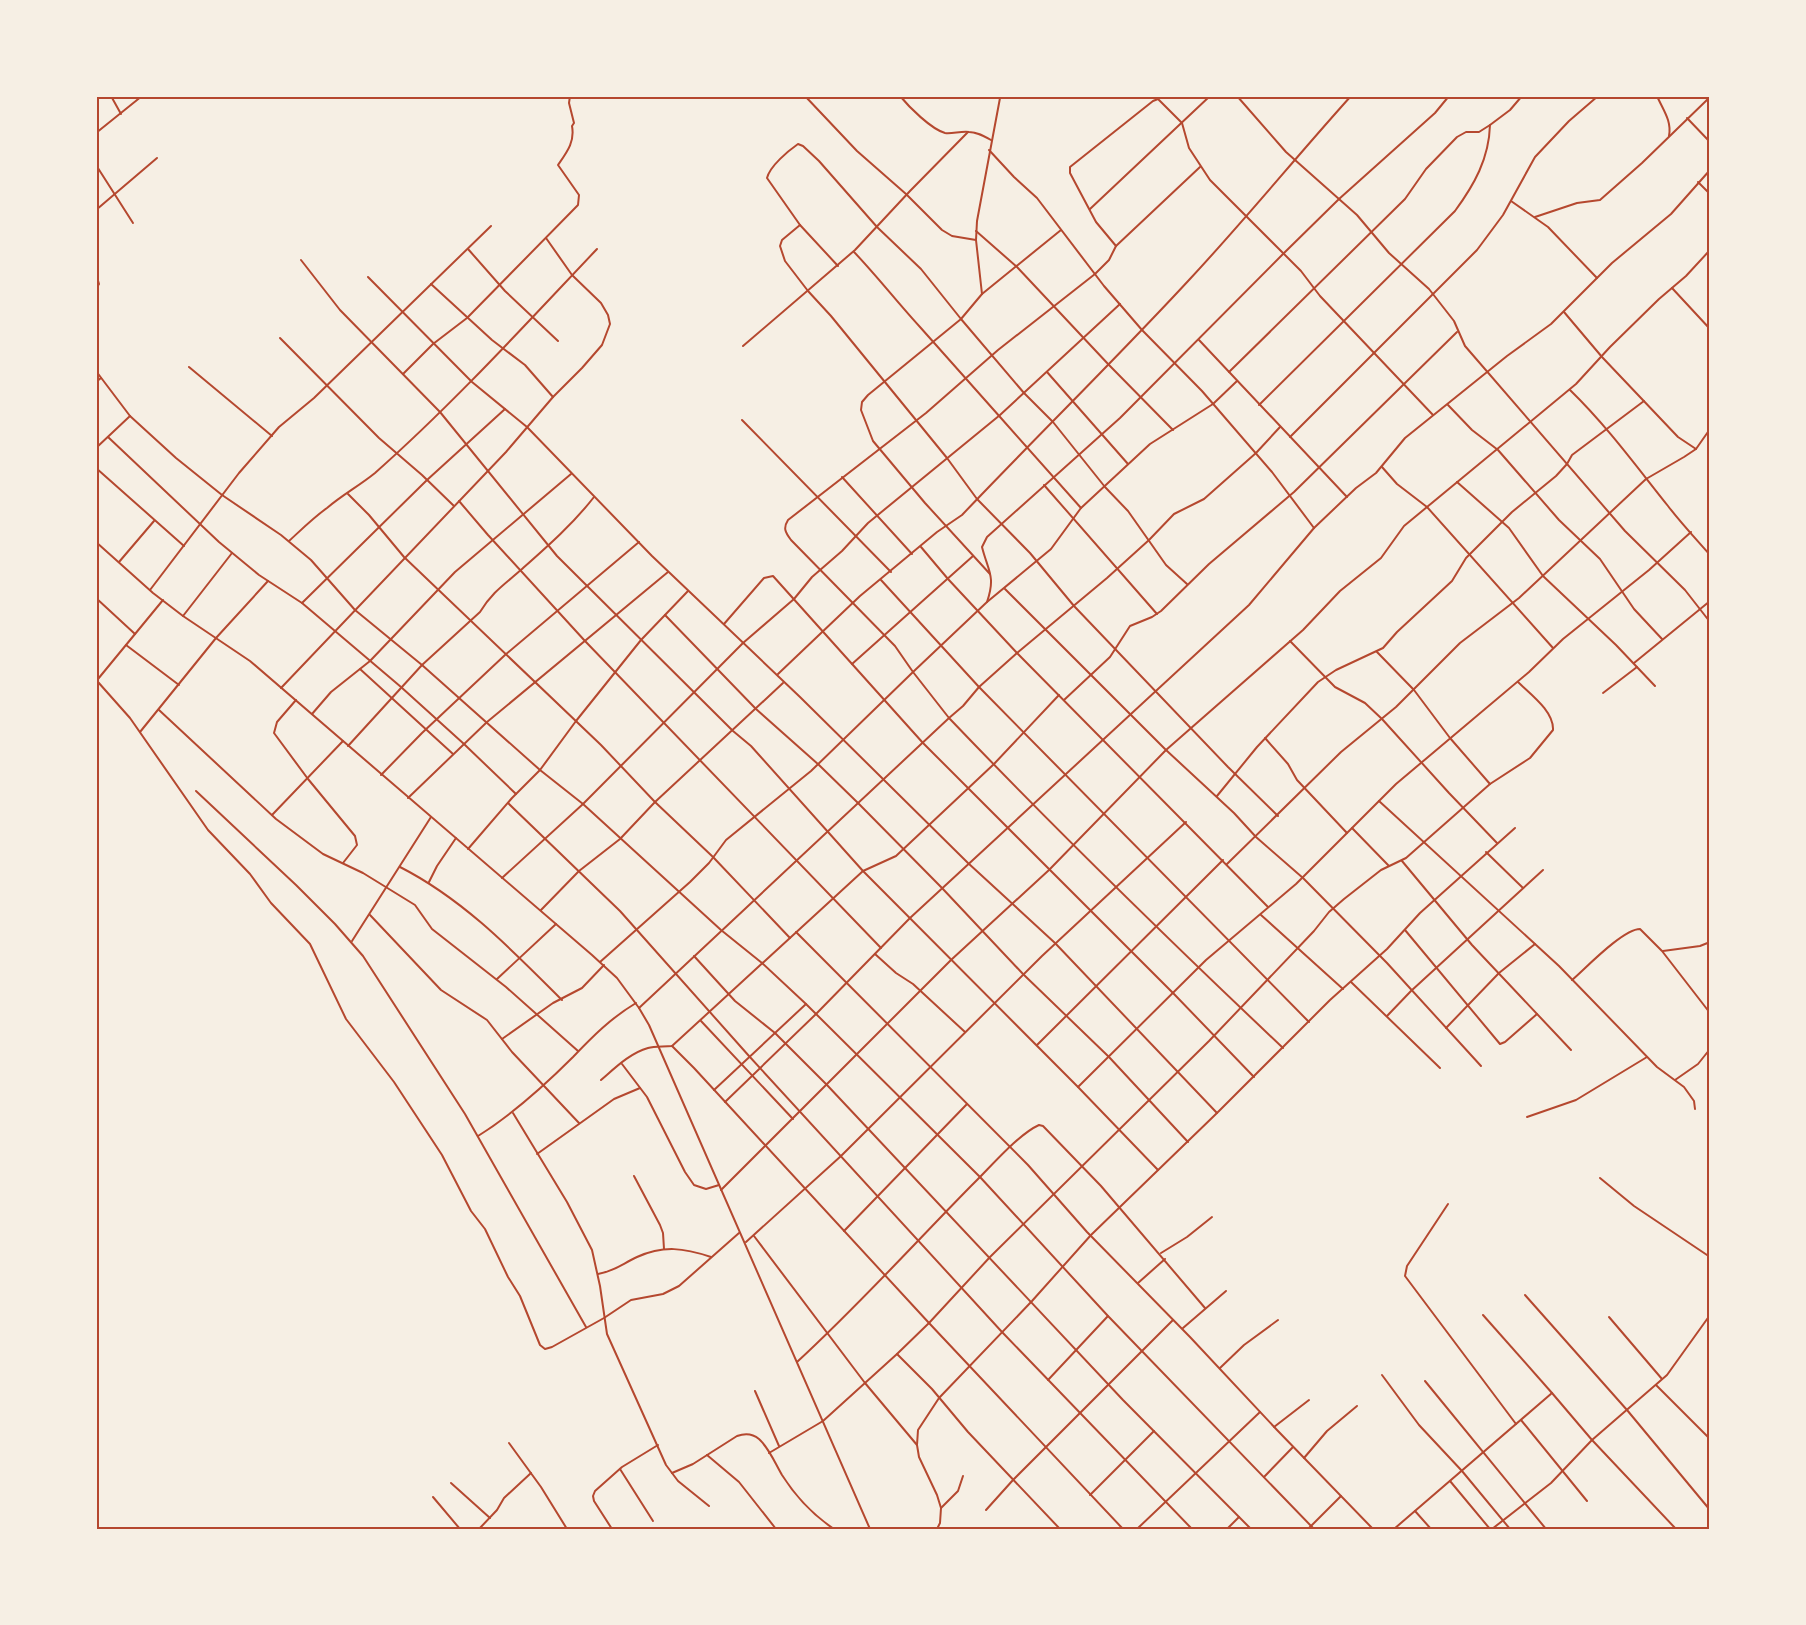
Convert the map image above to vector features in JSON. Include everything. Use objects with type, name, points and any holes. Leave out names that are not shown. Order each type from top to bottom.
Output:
[{"type":"street","points":[[111,96],[121,114]]},
{"type":"street","points":[[96,133],[142,96]]},
{"type":"street","points":[[402,374],[433,344],[467,318],[578,205],[579,195],[558,165],[571,148],[574,123],[569,103],[570,96]]},
{"type":"street","points":[[805,96],[857,150],[942,230],[952,236],[976,240]]},
{"type":"street","points":[[900,96],[939,130],[946,133],[980,134],[991,140]]},
{"type":"street","points":[[1089,210],[1210,96]]},
{"type":"street","points":[[1237,96],[1262,127],[1339,199],[1389,253],[1434,294],[1455,321],[1457,332],[1465,346],[1609,513],[1680,584],[1710,622]]},
{"type":"street","points":[[777,675],[854,602],[956,520],[977,500],[1142,330],[1246,217],[1351,96]]},
{"type":"street","points":[[1229,372],[1405,199],[1426,169],[1457,137],[1467,132],[1479,132],[1510,110],[1522,96]]},
{"type":"street","points":[[1290,437],[1477,250],[1511,201],[1534,157],[1569,121],[1598,96]]},
{"type":"street","points":[[1658,96],[1669,121],[1669,136]]},
{"type":"street","points":[[987,602],[992,589],[992,576],[982,548],[987,537],[1103,434],[1339,199],[1435,112],[1447,97]]},
{"type":"street","points":[[1535,216],[1577,203],[1600,200],[1710,97]]},
{"type":"street","points":[[982,294],[976,231],[1000,98]]},
{"type":"street","points":[[1116,246],[1089,210],[1070,173],[1070,167],[1158,99],[1182,123],[1189,148],[1200,167],[1223,195],[1301,271],[1313,289],[1433,416]]},
{"type":"street","points":[[1688,118],[1710,142]]},
{"type":"street","points":[[1259,405],[1455,211],[1474,185],[1486,156],[1490,141],[1490,125]]},
{"type":"street","points":[[743,346],[854,252],[906,194],[968,132]]},
{"type":"street","points":[[838,266],[800,225],[767,178],[767,174],[798,144],[819,161],[877,227],[921,269],[1024,393],[1053,422],[1105,487],[1128,511],[1166,565],[1187,584]]},
{"type":"street","points":[[989,150],[1037,198],[1120,304],[1256,453],[1314,528]]},
{"type":"street","points":[[96,210],[157,158]]},
{"type":"street","points":[[96,165],[133,223]]},
{"type":"street","points":[[1200,167],[1116,246],[1109,260],[1095,274],[992,355],[916,421],[788,520],[784,526],[790,540],[884,634],[950,718],[1033,806],[1115,888],[1283,1048]]},
{"type":"street","points":[[725,1102],[910,918],[1249,605],[1314,528],[1382,467],[1405,438],[1551,324],[1612,263],[1671,214],[1710,170]]},
{"type":"street","points":[[1698,182],[1710,194]]},
{"type":"street","points":[[1511,201],[1535,216],[1568,246],[1597,278]]},
{"type":"street","points":[[800,225],[782,240],[780,246],[785,261],[947,458],[977,500],[1037,562],[1074,606],[1278,816]]},
{"type":"street","points":[[150,590],[222,495],[272,436],[491,226]]},
{"type":"street","points":[[992,576],[879,449],[871,438],[861,410],[862,402],[961,319],[982,294],[1061,230]]},
{"type":"street","points":[[976,231],[1017,267],[1173,430]]},
{"type":"street","points":[[281,688],[459,501],[602,345],[610,324],[608,315],[601,303],[572,275],[546,238]]},
{"type":"street","points":[[467,248],[500,285],[558,341]]},
{"type":"street","points":[[288,541],[328,507],[348,494],[441,412],[597,249]]},
{"type":"street","points":[[721,1190],[951,960],[1049,870],[1166,750],[1290,641],[1340,591],[1381,558],[1404,526],[1570,390],[1710,250]]},
{"type":"street","points":[[854,252],[879,277],[933,342],[1081,508]]},
{"type":"street","points":[[301,260],[331,300],[441,412],[522,514],[585,585],[751,746],[863,871],[1158,1170]]},
{"type":"street","points":[[96,273],[99,284],[96,289]]},
{"type":"street","points":[[368,277],[472,382],[527,427],[668,572],[777,675],[968,863],[1055,943],[1217,1113]]},
{"type":"street","points":[[431,284],[502,348],[525,364],[553,397]]},
{"type":"street","points":[[1672,288],[1710,329]]},
{"type":"street","points":[[502,878],[583,804],[663,721],[794,598],[812,577],[842,551],[876,515],[1000,416],[1120,304]]},
{"type":"street","points":[[1564,312],[1602,357],[1678,437],[1696,449]]},
{"type":"street","points":[[1064,700],[1116,649],[1130,626],[1157,614],[1187,584],[1290,496],[1457,332]]},
{"type":"street","points":[[280,338],[396,453],[454,506]]},
{"type":"street","points":[[1198,339],[1347,497]]},
{"type":"street","points":[[189,367],[272,436]]},
{"type":"street","points":[[96,371],[130,416],[176,458],[311,560],[355,610],[422,665],[540,770],[583,804],[806,1004],[980,1177],[1108,1316],[1314,1529]]},
{"type":"street","points":[[1047,372],[1128,464]]},
{"type":"street","points":[[96,382],[101,378]]},
{"type":"street","points":[[600,962],[679,892],[726,840],[819,765],[883,700],[987,602],[1051,549],[1081,508],[1128,464],[1150,444],[1213,404],[1237,381]]},
{"type":"street","points":[[1570,390],[1606,428],[1710,555]]},
{"type":"street","points":[[1216,796],[1265,738],[1324,677],[1377,652],[1452,581],[1469,555],[1567,464],[1572,455],[1644,401]]},
{"type":"street","points":[[1447,404],[1472,430],[1498,450],[1559,520],[1600,560],[1634,609],[1662,639]]},
{"type":"street","points":[[302,603],[427,480],[505,409]]},
{"type":"street","points":[[97,446],[130,416]]},
{"type":"street","points":[[742,420],[891,572]]},
{"type":"street","points":[[639,1008],[950,718],[979,687],[1118,568],[1174,514],[1204,499],[1256,453],[1280,427]]},
{"type":"street","points":[[1227,864],[1341,752],[1414,690],[1460,643],[1543,576],[1646,479],[1696,449],[1710,429]]},
{"type":"street","points":[[108,437],[232,553],[268,581],[302,603],[401,687],[516,794]]},
{"type":"street","points":[[1382,467],[1397,484],[1427,507],[1553,648]]},
{"type":"street","points":[[96,468],[184,546]]},
{"type":"street","points":[[312,714],[331,692],[370,662],[437,590],[522,514],[571,474]]},
{"type":"street","points":[[842,477],[912,554]]},
{"type":"street","points":[[1457,482],[1503,522],[1543,576],[1655,686]]},
{"type":"street","points":[[1044,485],[1157,614]]},
{"type":"street","points":[[348,494],[404,557],[621,765],[790,938]]},
{"type":"street","points":[[348,746],[422,665],[480,612],[490,596],[548,545],[594,497]]},
{"type":"street","points":[[459,501],[585,641],[881,948]]},
{"type":"street","points":[[118,562],[154,521]]},
{"type":"street","points":[[1078,1087],[1228,940],[1303,878],[1421,762],[1518,682],[1553,648],[1657,563],[1690,532]]},
{"type":"street","points":[[96,542],[183,616],[250,661],[617,978],[639,1008],[658,1047],[870,1529]]},
{"type":"street","points":[[381,775],[505,654],[639,542]]},
{"type":"street","points":[[921,546],[948,579],[1017,653],[1269,907]]},
{"type":"street","points":[[183,616],[232,553]]},
{"type":"street","points":[[851,664],[973,556]]},
{"type":"street","points":[[408,798],[487,722],[534,681],[668,572]]},
{"type":"street","points":[[723,624],[764,578],[773,576],[922,743],[1091,910],[1254,1077]]},
{"type":"street","points":[[881,579],[979,687],[1309,1022]]},
{"type":"street","points":[[140,732],[216,638],[268,581]]},
{"type":"street","points":[[1005,589],[1166,750],[1256,837],[1303,878],[1380,956],[1480,1066]]},
{"type":"street","points":[[468,849],[540,770],[641,640],[688,591]]},
{"type":"street","points":[[96,598],[135,634]]},
{"type":"street","points":[[163,600],[98,679],[98,682],[140,732],[208,830],[250,874],[271,903],[310,944],[346,1019],[394,1082],[442,1155],[471,1211],[485,1229],[508,1277],[520,1296],[540,1345],[545,1348],[552,1347],[631,1300],[671,1291],[740,1232]]},
{"type":"street","points":[[1634,663],[1710,601]]},
{"type":"street","points":[[665,615],[756,709],[858,803],[1023,974],[1109,1057],[1188,1142]]},
{"type":"street","points":[[1290,641],[1324,677],[1365,704],[1382,719],[1497,843]]},
{"type":"street","points":[[126,645],[179,686]]},
{"type":"street","points":[[1377,652],[1414,690],[1450,738],[1490,784]]},
{"type":"street","points":[[1603,693],[1637,667]]},
{"type":"street","points":[[360,669],[453,754]]},
{"type":"street","points":[[769,1453],[823,1421],[897,1354],[990,1257],[1056,1195],[1118,1129],[1241,1008],[1332,909],[1389,866],[1402,861],[1490,784],[1530,758],[1553,730],[1552,720],[1544,708],[1518,682]]},
{"type":"street","points":[[541,910],[579,871],[620,839],[655,802],[783,683]]},
{"type":"street","points":[[601,1080],[621,1063],[648,1048],[672,1046],[863,871],[896,856],[994,765],[1059,695]]},
{"type":"street","points":[[296,700],[277,722],[274,733],[357,841],[357,845],[343,863]]},
{"type":"street","points":[[159,710],[272,816],[323,854],[363,873],[418,907],[432,929],[496,979],[578,1051]]},
{"type":"street","points":[[1265,738],[1305,789],[1347,833]]},
{"type":"street","points":[[272,816],[343,741]]},
{"type":"street","points":[[196,791],[296,885],[352,942],[478,1136],[586,1327]]},
{"type":"street","points":[[1379,801],[1535,944],[1648,1057],[1690,1094],[1695,1109]]},
{"type":"street","points":[[508,803],[621,911],[636,931],[710,1013],[1002,1332],[1192,1529]]},
{"type":"street","points":[[352,942],[431,817]]},
{"type":"street","points":[[745,1243],[806,1190],[994,1002],[1186,822]]},
{"type":"street","points":[[1352,828],[1389,866]]},
{"type":"street","points":[[937,1529],[941,1509],[917,1444],[918,1430],[939,1398],[968,1365],[1032,1301],[1090,1235],[1343,989],[1380,956],[1434,900],[1515,828]]},
{"type":"street","points":[[429,882],[456,838]]},
{"type":"street","points":[[1486,852],[1523,888]]},
{"type":"street","points":[[1037,1045],[1223,860]]},
{"type":"street","points":[[1402,861],[1498,973],[1571,1050]]},
{"type":"street","points":[[399,867],[429,882],[468,911],[520,957],[562,999]]},
{"type":"street","points":[[1387,1016],[1467,938],[1543,870]]},
{"type":"street","points":[[1260,914],[1343,989]]},
{"type":"street","points":[[370,915],[441,990],[479,1013],[579,1123]]},
{"type":"street","points":[[496,979],[556,924]]},
{"type":"street","points":[[1572,980],[1619,940],[1637,929],[1662,951],[1710,1012]]},
{"type":"street","points":[[1405,930],[1500,1044],[1537,1014]]},
{"type":"street","points":[[796,932],[1056,1195],[1090,1235],[1373,1529]]},
{"type":"street","points":[[1662,951],[1688,949],[1710,942]]},
{"type":"street","points":[[1446,1028],[1498,973],[1535,944]]},
{"type":"street","points":[[875,954],[921,991],[965,1032]]},
{"type":"street","points":[[694,956],[729,995],[775,1033],[827,1085],[1108,1384],[1251,1529]]},
{"type":"street","points":[[502,1039],[553,1003],[582,988],[604,965]]},
{"type":"street","points":[[1351,982],[1440,1068]]},
{"type":"street","points":[[478,1136],[513,1113],[604,1025],[636,1004]]},
{"type":"street","points":[[714,1090],[806,1004]]},
{"type":"street","points":[[701,1021],[793,1119]]},
{"type":"street","points":[[672,1046],[1123,1529]]},
{"type":"street","points":[[1675,1080],[1698,1064],[1710,1049]]},
{"type":"street","points":[[1527,1117],[1576,1100],[1648,1057]]},
{"type":"street","points":[[621,1063],[660,1119],[685,1172],[694,1185],[706,1189],[719,1185]]},
{"type":"street","points":[[537,1154],[614,1099],[640,1088]]},
{"type":"street","points":[[844,1231],[967,1104]]},
{"type":"street","points":[[513,1113],[586,1236],[595,1260],[604,1318],[611,1344],[658,1445],[678,1481],[709,1506]]},
{"type":"street","points":[[797,1362],[885,1276],[980,1177],[1010,1148],[1039,1125],[1043,1126],[1101,1186],[1205,1308]]},
{"type":"street","points":[[634,1176],[660,1225],[664,1250]]},
{"type":"street","points":[[1600,1178],[1634,1206],[1710,1257]]},
{"type":"street","points":[[1448,1204],[1407,1266],[1405,1276],[1516,1424]]},
{"type":"street","points":[[1160,1253],[1187,1237],[1212,1217]]},
{"type":"street","points":[[753,1235],[865,1383],[917,1444]]},
{"type":"street","points":[[598,1274],[618,1269],[634,1258],[677,1248],[711,1257]]},
{"type":"street","points":[[1138,1284],[1165,1259]]},
{"type":"street","points":[[1182,1328],[1226,1291]]},
{"type":"street","points":[[1526,1294],[1710,1510]]},
{"type":"street","points":[[1483,1315],[1592,1440],[1676,1529]]},
{"type":"street","points":[[1450,1481],[1492,1529],[1551,1483],[1592,1440],[1656,1385],[1674,1366],[1710,1315]]},
{"type":"street","points":[[1048,1380],[1108,1316]]},
{"type":"street","points":[[1609,1317],[1662,1379]]},
{"type":"street","points":[[986,1510],[1013,1480],[1173,1320]]},
{"type":"street","points":[[1219,1368],[1260,1332],[1278,1320]]},
{"type":"street","points":[[897,1354],[1059,1529]]},
{"type":"street","points":[[1382,1375],[1419,1425],[1462,1471],[1510,1529]]},
{"type":"street","points":[[1425,1381],[1546,1529]]},
{"type":"street","points":[[1656,1385],[1710,1439]]},
{"type":"street","points":[[755,1391],[779,1446]]},
{"type":"street","points":[[1394,1529],[1552,1393]]},
{"type":"street","points":[[1274,1427],[1309,1400]]},
{"type":"street","points":[[1304,1458],[1327,1431],[1357,1406]]},
{"type":"street","points":[[1137,1529],[1260,1412]]},
{"type":"street","points":[[1521,1420],[1587,1501]]},
{"type":"street","points":[[1090,1495],[1154,1431]]},
{"type":"street","points":[[672,1473],[745,1434],[758,1437],[795,1493],[818,1518],[834,1529]]},
{"type":"street","points":[[510,1443],[567,1529]]},
{"type":"street","points":[[612,1529],[593,1496],[595,1491],[620,1469],[658,1445]]},
{"type":"street","points":[[1264,1477],[1293,1447]]},
{"type":"street","points":[[707,1455],[739,1482],[776,1529]]},
{"type":"street","points":[[620,1469],[653,1521]]},
{"type":"street","points":[[479,1529],[504,1498],[531,1473]]},
{"type":"street","points":[[941,1509],[958,1491],[963,1476]]},
{"type":"street","points":[[452,1484],[490,1518]]},
{"type":"street","points":[[1308,1529],[1341,1496]]},
{"type":"street","points":[[433,1497],[460,1529]]},
{"type":"street","points":[[1415,1511],[1431,1529]]},
{"type":"street","points":[[1227,1529],[1239,1517]]}]
